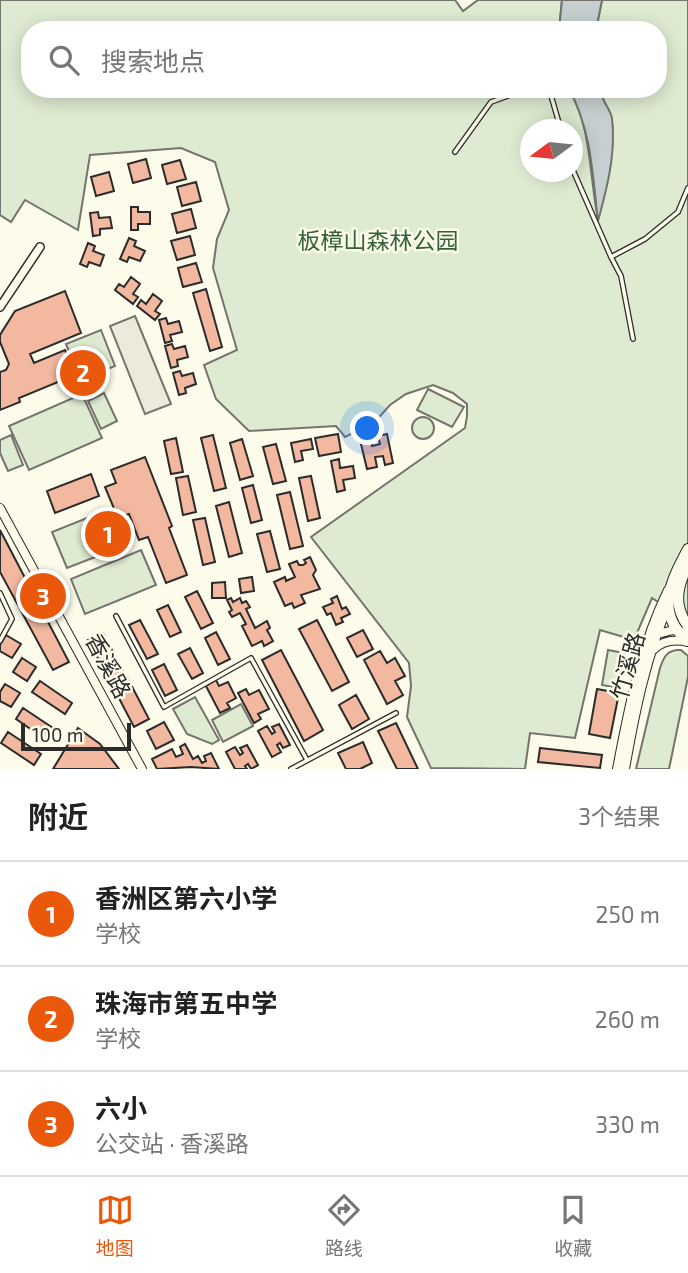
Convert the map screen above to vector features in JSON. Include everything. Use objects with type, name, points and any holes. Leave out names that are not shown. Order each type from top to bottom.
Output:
[{"type":"main road","points":[[688,549],[671,584],[668,606],[671,619],[688,642]]},
{"type":"main road","points":[[688,565],[681,578],[677,600],[681,615],[688,626]]},
{"type":"street","points":[[0,307],[40,247]]},
{"type":"street","name":"香溪路","points":[[0,508],[142,769]]},
{"type":"street","name":"竹溪路","points":[[625,769],[639,692],[649,655],[681,578]]},
{"type":"street","name":"竹溪路","points":[[617,769],[629,706],[646,643],[654,618],[671,584]]},
{"type":"street","points":[[646,643],[657,633],[682,631]]},
{"type":"street","points":[[649,655],[664,642],[688,642]]},
{"type":"lane","points":[[455,152],[491,102],[502,98]]},
{"type":"lane","points":[[552,98],[558,119]]},
{"type":"lane","points":[[578,182],[621,276],[632,339]]},
{"type":"lane","points":[[611,257],[645,239],[678,212],[688,188]]},
{"type":"lane","points":[[0,593],[12,619],[0,641]]},
{"type":"lane","points":[[116,616],[164,707],[251,658],[306,760]]},
{"type":"lane","points":[[291,769],[396,713]]},
{"type":"green space","name":"板樟山森林公园","points":[[0,0],[455,0],[463,11],[478,0],[562,0],[560,21],[21,21],[21,98],[573,98],[582,119],[520,119],[520,182],[583,182],[583,124],[598,219],[607,182],[613,133],[611,116],[602,98],[667,98],[667,21],[598,21],[602,0],[688,0],[688,622],[652,598],[634,640],[600,630],[575,738],[530,733],[525,769],[431,768],[407,717],[411,686],[409,663],[311,537],[465,428],[467,404],[453,393],[433,385],[406,394],[390,405],[374,423],[345,437],[336,426],[249,431],[216,399],[204,365],[237,350],[213,268],[217,239],[229,210],[215,162],[181,148],[90,155],[78,230],[25,200],[11,222],[0,215]]},
{"type":"green space","points":[[101,330],[115,366],[81,380],[66,344]]},
{"type":"green space","points":[[428,389],[464,407],[452,427],[417,410]]},
{"type":"green space","points":[[104,393],[117,421],[101,429],[88,401]]},
{"type":"green space","points":[[82,394],[102,438],[29,470],[9,426]]},
{"type":"green space","points":[[423,417],[433,424],[434,428],[427,438],[423,439],[413,432],[412,428],[419,418]]},
{"type":"green space","points":[[11,435],[23,465],[8,471],[0,453],[0,440]]},
{"type":"green space","points":[[87,518],[103,554],[67,568],[52,532]]},
{"type":"green space","points":[[141,550],[156,585],[85,614],[71,579]]},
{"type":"green space","points":[[608,650],[624,653],[619,688],[602,685]]},
{"type":"green space","points":[[681,650],[688,656],[688,677],[669,769],[636,769],[662,664],[670,652]]},
{"type":"green space","points":[[195,697],[219,740],[212,744],[187,734],[173,709]]},
{"type":"green space","points":[[241,704],[253,726],[223,742],[212,720]]},
{"type":"shaded area","points":[[562,0],[602,0],[598,21],[560,21]]},
{"type":"shaded area","points":[[573,98],[602,98],[611,115],[612,158],[598,221],[587,137]]},
{"type":"shaded area","points":[[135,316],[171,404],[145,414],[110,326]]},
{"type":"building","points":[[146,159],[151,178],[133,183],[128,164]]},
{"type":"building","points":[[180,160],[186,179],[167,184],[162,165]]},
{"type":"building","points":[[109,172],[114,191],[96,196],[91,177]]},
{"type":"building","points":[[196,182],[201,201],[182,206],[177,187]]},
{"type":"building","points":[[131,207],[138,207],[138,212],[150,212],[150,224],[138,224],[138,230],[131,230]]},
{"type":"building","points":[[191,209],[196,228],[177,233],[172,214]]},
{"type":"building","points":[[98,212],[99,218],[110,217],[112,228],[100,229],[100,235],[93,236],[90,213]]},
{"type":"building","points":[[190,236],[195,255],[177,260],[171,241]]},
{"type":"building","points":[[129,238],[136,241],[134,246],[145,251],[140,261],[129,257],[127,262],[120,259]]},
{"type":"building","points":[[88,243],[95,246],[93,251],[104,255],[100,266],[89,262],[87,267],[80,264]]},
{"type":"building","points":[[196,263],[202,282],[183,287],[178,268]]},
{"type":"building","points":[[131,277],[140,284],[133,294],[138,297],[133,304],[115,290],[119,284],[124,287]]},
{"type":"building","points":[[206,289],[222,347],[210,351],[193,293]]},
{"type":"building","points":[[65,291],[81,333],[30,354],[34,363],[65,350],[75,375],[19,398],[20,402],[0,410],[0,372],[6,370],[9,364],[0,335],[15,311]]},
{"type":"building","points":[[153,294],[162,301],[155,311],[160,314],[155,320],[137,306],[141,300],[146,304]]},
{"type":"building","points":[[166,318],[168,324],[179,321],[182,332],[170,335],[172,341],[165,343],[159,320]]},
{"type":"building","points":[[172,344],[174,349],[185,346],[188,357],[177,360],[178,366],[171,368],[165,346]]},
{"type":"building","points":[[180,371],[182,376],[193,373],[196,384],[185,388],[186,393],[179,395],[173,373]]},
{"type":"building","points":[[338,434],[341,452],[319,456],[315,438]]},
{"type":"building","points":[[387,434],[393,463],[385,465],[383,456],[375,457],[377,467],[367,469],[360,440],[370,438],[372,446],[380,444],[378,436]]},
{"type":"building","points":[[213,435],[226,488],[214,491],[201,438]]},
{"type":"building","points":[[176,438],[183,472],[171,474],[164,441]]},
{"type":"building","points":[[242,439],[253,476],[240,480],[230,443]]},
{"type":"building","points":[[311,439],[313,449],[301,451],[303,460],[295,462],[291,443]]},
{"type":"building","points":[[276,444],[286,481],[273,484],[263,447]]},
{"type":"building","points":[[145,457],[172,526],[169,528],[187,575],[166,583],[148,537],[139,540],[129,514],[118,518],[105,487],[116,483],[111,470]]},
{"type":"building","points":[[339,459],[340,468],[353,466],[355,478],[343,480],[345,490],[337,492],[331,461]]},
{"type":"building","points":[[91,474],[99,496],[55,513],[47,491]]},
{"type":"building","points":[[188,476],[196,512],[183,515],[176,478]]},
{"type":"building","points":[[311,476],[320,518],[308,521],[299,478]]},
{"type":"building","points":[[253,485],[262,520],[251,523],[242,488]]},
{"type":"building","points":[[290,492],[303,546],[290,549],[277,495]]},
{"type":"building","points":[[229,502],[242,553],[229,557],[216,506]]},
{"type":"building","points":[[205,518],[215,562],[203,565],[193,520]]},
{"type":"building","points":[[0,530],[69,662],[53,670],[0,572]]},
{"type":"building","points":[[270,531],[280,569],[267,572],[257,534]]},
{"type":"building","points":[[310,557],[316,570],[313,575],[320,589],[301,595],[305,603],[294,608],[292,603],[285,606],[274,582],[285,577],[286,581],[295,577],[289,564],[297,561],[299,565],[303,565],[306,563],[304,560]]},
{"type":"building","points":[[252,577],[254,591],[241,593],[239,579]]},
{"type":"building","points":[[225,582],[226,598],[212,598],[212,583]]},
{"type":"building","points":[[197,591],[213,623],[201,629],[185,597]]},
{"type":"building","points":[[337,596],[342,609],[346,607],[350,614],[341,618],[343,622],[336,625],[331,613],[327,615],[323,607],[333,603],[331,599]]},
{"type":"building","points":[[231,598],[233,602],[240,598],[242,603],[246,601],[250,607],[246,609],[255,628],[267,621],[270,628],[267,630],[273,641],[264,646],[262,641],[252,646],[242,626],[246,624],[240,613],[232,617],[229,612],[232,610],[227,600]]},
{"type":"building","points":[[168,605],[181,632],[170,637],[157,610]]},
{"type":"building","points":[[140,620],[158,654],[147,659],[129,625]]},
{"type":"building","points":[[317,620],[349,682],[332,691],[299,629]]},
{"type":"building","points":[[363,630],[373,649],[357,657],[347,638]]},
{"type":"building","points":[[216,632],[230,659],[218,665],[205,638]]},
{"type":"building","points":[[103,633],[125,675],[111,682],[88,640]]},
{"type":"building","points":[[6,635],[21,644],[12,658],[0,651],[0,645]]},
{"type":"building","points":[[190,648],[203,673],[192,679],[178,654]]},
{"type":"building","points":[[281,650],[323,730],[304,741],[262,660]]},
{"type":"building","points":[[380,651],[387,663],[395,658],[405,676],[395,681],[403,695],[387,704],[364,660]]},
{"type":"building","points":[[22,658],[36,667],[27,681],[13,672]]},
{"type":"building","points":[[164,664],[177,690],[165,696],[152,670]]},
{"type":"building","points":[[127,677],[149,719],[134,727],[112,685]]},
{"type":"building","points":[[216,680],[219,686],[228,682],[236,698],[227,703],[230,708],[220,713],[206,686]]},
{"type":"building","points":[[40,681],[72,703],[65,714],[32,692]]},
{"type":"building","points":[[5,684],[20,693],[11,707],[0,701],[0,692]]},
{"type":"building","points":[[246,689],[249,695],[259,690],[269,709],[258,714],[261,719],[254,723],[238,693]]},
{"type":"building","points":[[597,689],[619,693],[610,738],[589,734]]},
{"type":"building","points":[[356,695],[369,719],[352,729],[339,705]]},
{"type":"building","points":[[23,708],[56,730],[48,741],[16,719]]},
{"type":"building","points":[[164,722],[174,740],[156,749],[147,731]]},
{"type":"building","points":[[396,723],[418,769],[397,769],[378,731]]},
{"type":"building","points":[[279,724],[290,745],[283,748],[280,743],[277,745],[281,752],[272,757],[258,731],[267,726],[272,734],[275,732],[272,727]]},
{"type":"building","points":[[78,728],[100,744],[119,769],[53,769]]},
{"type":"building","points":[[8,732],[41,754],[34,765],[1,743]]},
{"type":"building","points":[[363,742],[372,763],[360,769],[346,769],[338,753]]},
{"type":"building","points":[[185,744],[193,759],[198,756],[202,763],[206,761],[204,756],[211,753],[219,769],[157,769],[152,759],[172,749],[176,757],[183,754],[180,747]]},
{"type":"building","points":[[247,745],[258,765],[251,769],[248,764],[245,766],[247,769],[235,769],[226,752],[235,747],[240,755],[243,753],[240,748]]},
{"type":"building","points":[[540,748],[602,755],[600,768],[538,762]]},
{"type":"place","name":"珠海市第五中学","points":[[83,373]]},
{"type":"place","name":"香洲区第六小学","points":[[108,534]]},
{"type":"place","name":"六小","points":[[43,596]]}]
